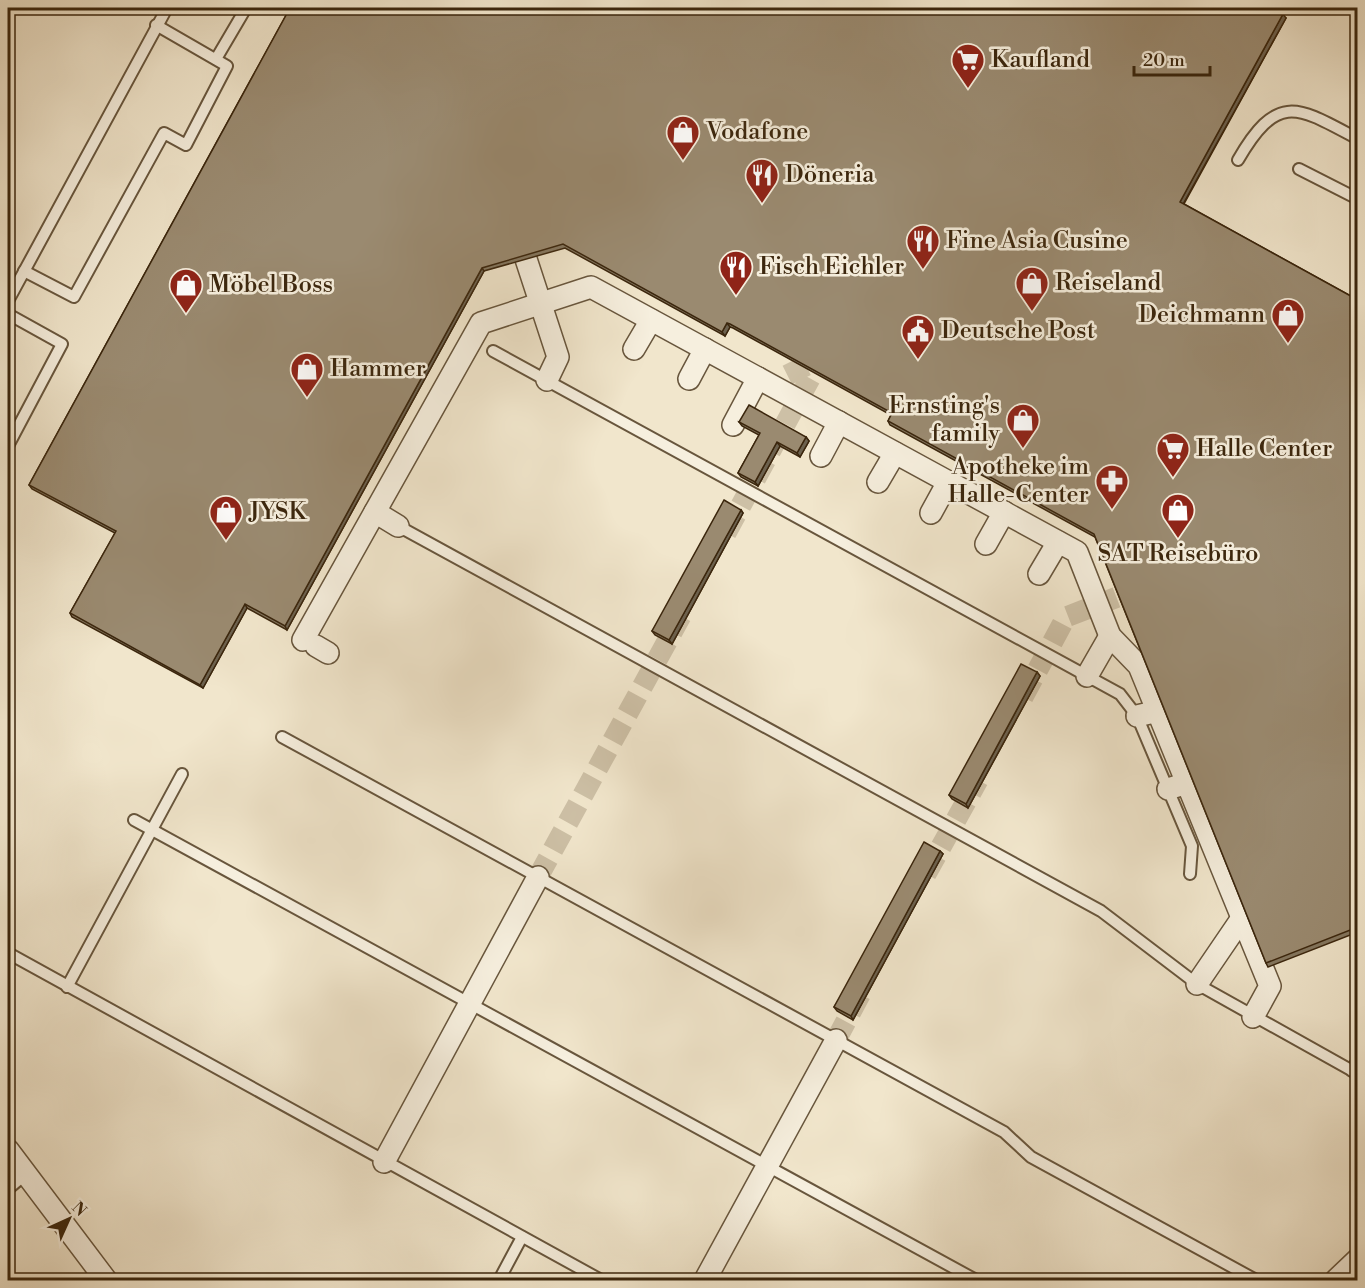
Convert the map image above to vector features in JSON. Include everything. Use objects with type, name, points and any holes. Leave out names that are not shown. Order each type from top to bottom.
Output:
[{"type":"street","points":[[531,263],[558,357],[547,380]]},
{"type":"street","points":[[316,646],[375,512],[481,323],[591,287],[1077,552],[1110,636],[1139,666],[1148,714],[1178,786],[1213,838],[1270,986],[1253,1017]]},
{"type":"street","points":[[634,349],[651,320]]},
{"type":"street","points":[[688,379],[705,349]]},
{"type":"street","points":[[733,425],[758,378]]},
{"type":"street","points":[[821,456],[839,422]]},
{"type":"street","points":[[878,482],[895,453]]},
{"type":"street","points":[[931,513],[948,482]]},
{"type":"street","points":[[375,512],[398,526]]},
{"type":"street","points":[[986,544],[1004,512]]},
{"type":"street","points":[[1039,574],[1058,542]]},
{"type":"street","points":[[1087,676],[1110,636]]},
{"type":"street","points":[[384,1162],[538,877]]},
{"type":"street","points":[[1197,984],[1242,918]]},
{"type":"street","points":[[705,1281],[836,1040]]},
{"type":"street","points":[[8,1150],[106,1281]]},
{"type":"street","points":[[1336,1281],[1358,1258]]},
{"type":"lane","points":[[8,301],[167,8]]},
{"type":"lane","points":[[216,59],[246,8]]},
{"type":"lane","points":[[24,271],[74,297],[164,133],[186,145],[227,66],[156,26]]},
{"type":"lane","points":[[1238,160],[1260,127],[1268,120],[1292,111],[1315,116],[1358,139]]},
{"type":"lane","points":[[1299,169],[1358,199]]},
{"type":"lane","points":[[8,314],[62,344],[8,446]]},
{"type":"lane","points":[[493,351],[1120,694],[1148,714]]},
{"type":"lane","points":[[398,526],[1101,911],[1197,984],[1253,1017],[1355,1072],[1358,1059]]},
{"type":"lane","points":[[282,737],[1004,1132],[1031,1157],[1256,1281]]},
{"type":"lane","points":[[67,987],[182,774]]},
{"type":"lane","points":[[1178,786],[1192,846],[1190,874]]},
{"type":"lane","points":[[134,820],[976,1281]]},
{"type":"lane","points":[[8,952],[67,987],[601,1281]]},
{"type":"lane","points":[[8,1189],[26,1173]]},
{"type":"lane","points":[[499,1281],[522,1237]]},
{"type":"building","name":"Halle Center","points":[[290,8],[1271,8],[1283,14],[1180,202],[1358,300],[1358,927],[1266,963],[1094,534],[888,421],[892,413],[730,324],[727,323],[722,332],[563,244],[482,268],[285,626],[245,604],[200,685],[70,613],[116,531],[29,485]]},
{"type":"building","points":[[749,405],[806,437],[797,453],[777,442],[755,482],[738,473],[760,433],[739,422]]},
{"type":"building","points":[[724,500],[741,510],[669,640],[652,631]]},
{"type":"building","points":[[1021,664],[1037,672],[966,804],[949,795]]},
{"type":"building","points":[[924,842],[940,851],[851,1016],[834,1007]]},
{"type":"tunnel","points":[[792,361],[805,387]]},
{"type":"tunnel","points":[[726,533],[813,373]]},
{"type":"tunnel","points":[[1023,697],[1066,617],[1120,596]]},
{"type":"tunnel","points":[[538,877],[681,616]]},
{"type":"tunnel","points":[[926,874],[978,780]]},
{"type":"tunnel","points":[[836,1040],[861,993]]},
{"type":"place","name":"Kaufland","points":[[968,89]]},
{"type":"place","name":"Vodafone","points":[[683,161]]},
{"type":"place","name":"Döneria","points":[[762,204]]},
{"type":"place","name":"Fine Asia Cusine","points":[[923,270]]},
{"type":"place","name":"Fisch Eichler","points":[[736,296]]},
{"type":"place","name":"Reiseland","points":[[1032,312]]},
{"type":"place","name":"Möbel Boss","points":[[186,314]]},
{"type":"place","name":"Deichmann","points":[[1288,344]]},
{"type":"place","name":"Deutsche Post","points":[[918,360]]},
{"type":"place","name":"Hammer","points":[[307,398]]},
{"type":"place","name":"Ernsting's family","points":[[1023,449]]},
{"type":"place","name":"Halle Center","points":[[1173,478]]},
{"type":"place","name":"Apotheke im Halle-Center","points":[[1112,510]]},
{"type":"place","name":"SAT Reisebüro","points":[[1178,539]]},
{"type":"place","name":"JYSK","points":[[226,541]]}]
